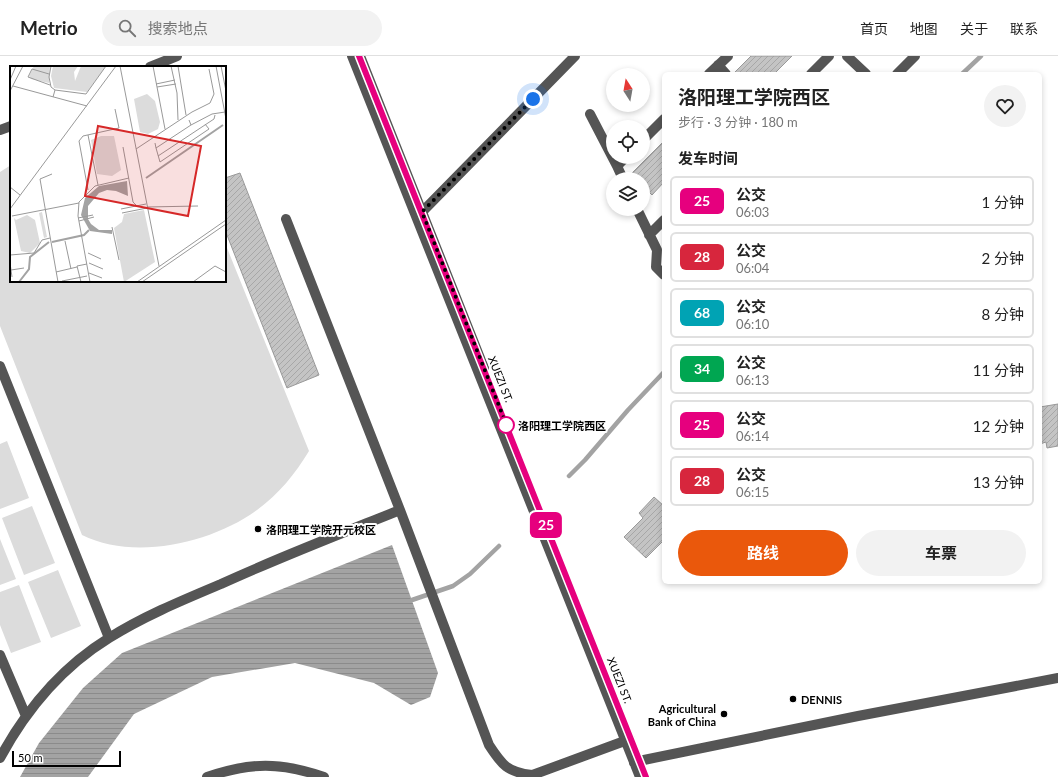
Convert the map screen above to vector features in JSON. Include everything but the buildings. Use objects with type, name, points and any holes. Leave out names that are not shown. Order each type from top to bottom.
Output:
[{"type":"street","points":[[152,66],[176,56]]},
{"type":"street","name":"XUEZI ST.","points":[[352,56],[419,214]]},
{"type":"street","name":"XUEZI ST.","points":[[360,56],[419,214],[627,739],[640,777]]},
{"type":"street","points":[[419,214],[575,56]]},
{"type":"street","points":[[712,72],[728,56]]},
{"type":"street","points":[[813,72],[829,56]]},
{"type":"street","points":[[848,56],[864,72]]},
{"type":"street","points":[[899,72],[915,56]]},
{"type":"street","points":[[718,65],[724,72]]},
{"type":"street","points":[[590,114],[620,172]]},
{"type":"street","points":[[650,133],[662,121]]},
{"type":"street","points":[[0,130],[10,126]]},
{"type":"street","points":[[640,216],[656,250],[656,266],[662,273]]},
{"type":"street","points":[[286,220],[400,510],[488,745],[504,765],[517,773],[529,776],[627,739]]},
{"type":"street","points":[[649,235],[662,222]]},
{"type":"street","points":[[0,366],[109,638]]},
{"type":"street","points":[[0,758],[14,733],[52,684],[85,655],[109,638],[149,616],[270,562],[400,510]]},
{"type":"street","points":[[0,655],[26,716]]},
{"type":"street","points":[[636,762],[851,717],[1058,678]]},
{"type":"street","name":"XUEZI ST.","points":[[636,762],[646,777]]},
{"type":"street","points":[[207,777],[239,768],[268,765],[287,767],[324,777]]},
{"type":"shaded area","points":[[10,166],[10,282],[226,282],[226,245],[309,451],[286,483],[265,504],[239,522],[196,539],[172,545],[125,547],[103,543],[82,535],[0,326],[0,172]]},
{"type":"shaded area","points":[[7,441],[29,498],[0,509],[0,444]]},
{"type":"shaded area","points":[[32,506],[55,563],[24,575],[2,518]]},
{"type":"shaded area","points":[[0,539],[16,579],[0,585]]},
{"type":"shaded area","points":[[392,545],[438,673],[430,697],[411,705],[374,683],[295,663],[212,677],[134,714],[88,777],[20,777],[39,743],[83,688],[122,653]]},
{"type":"shaded area","points":[[58,570],[81,626],[51,638],[28,582]]},
{"type":"shaded area","points":[[19,585],[41,642],[11,653],[0,625],[0,592]]},
{"type":"waterway","points":[[964,72],[981,56]]},
{"type":"waterway","points":[[569,476],[662,374]]},
{"type":"waterway","points":[[412,600],[453,586],[470,574],[499,546]]},
{"type":"bus line","name":"25","points":[[359,56],[434,241],[646,777]]},
{"type":"place","name":"洛阳理工学院西区","points":[[506,425]]},
{"type":"place","name":"洛阳理工学院开元校区","points":[[258,529]]},
{"type":"place","name":"DENNIS","points":[[793,699]]},
{"type":"place","name":"Agricultural Bank of China","points":[[724,714]]},
{"type":"route","points":[[506,425],[509,431],[422,212],[533,99]]}]
